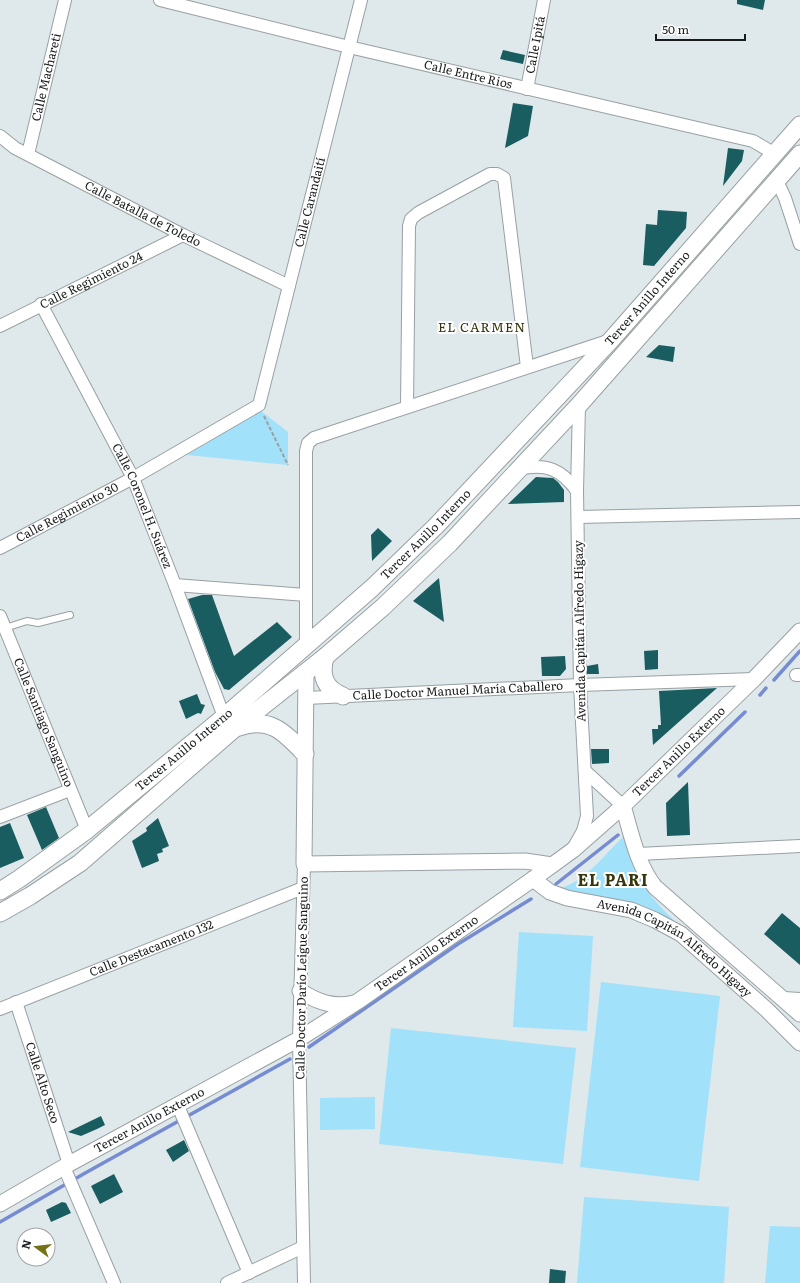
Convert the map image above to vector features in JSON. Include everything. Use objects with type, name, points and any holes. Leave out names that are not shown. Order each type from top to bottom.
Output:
[{"type":"main road","name":"Tercer Anillo Interno","points":[[0,913],[30,896],[80,863],[230,723],[306,645],[372,588],[437,525],[611,340],[800,125]]},
{"type":"main road","name":"Tercer Anillo Interno","points":[[0,890],[19,879],[87,830],[209,728],[230,723],[306,673],[383,607],[450,543],[580,405],[800,154]]},
{"type":"main road","points":[[700,268],[696,265],[693,259],[707,232]]},
{"type":"main road","points":[[654,320],[669,291],[669,287],[664,281]]},
{"type":"main road","points":[[209,728],[227,720],[287,676],[296,673],[306,673],[309,652],[335,626],[347,610]]},
{"type":"main road","points":[[325,657],[322,667],[323,677],[327,686],[334,693],[343,696]]},
{"type":"main road","points":[[230,723],[264,724],[278,728],[305,754]]},
{"type":"main road","points":[[80,863],[87,850],[87,830]]},
{"type":"street","name":"Calle Machareti","points":[[28,154],[65,0]]},
{"type":"street","name":"Calle Entre Rios","points":[[160,0],[349,47],[753,141],[775,154]]},
{"type":"street","name":"Calle Carandaití","points":[[259,405],[361,0]]},
{"type":"street","name":"Calle Ipitá","points":[[527,89],[544,0]]},
{"type":"street","name":"Calle Batalla de Toledo","points":[[0,136],[15,148],[183,235],[289,286]]},
{"type":"street","points":[[407,406],[409,226],[411,219],[418,213],[490,174],[497,174],[504,178],[528,367]]},
{"type":"street","points":[[777,181],[785,198],[800,244]]},
{"type":"street","name":"Calle Regimiento 24","points":[[0,326],[41,304],[183,235]]},
{"type":"street","name":"Calle Coronel H. Suárez","points":[[41,304],[133,478],[230,723]]},
{"type":"street","points":[[306,645],[306,451],[308,443],[314,438],[407,406],[611,340]]},
{"type":"street","points":[[578,350],[587,354],[591,362]]},
{"type":"street","name":"Calle Regimiento 30","points":[[0,548],[133,478],[259,405]]},
{"type":"street","name":"Avenida Capitán Alfredo Higazy","points":[[573,850],[587,816],[580,685],[577,491],[580,405]]},
{"type":"street","points":[[519,469],[532,466],[546,467],[558,472],[569,480],[577,491]]},
{"type":"street","points":[[578,517],[800,512]]},
{"type":"street","points":[[175,585],[306,595]]},
{"type":"street","name":"Calle Santiago Sanguino","points":[[0,616],[87,830]]},
{"type":"street","name":"Tercer Anillo Externo","points":[[0,1204],[180,1110],[300,1043],[533,879],[573,850],[623,806],[754,679],[800,631]]},
{"type":"street","name":"Calle Doctor Darío Leigue Sanguino","points":[[304,1283],[300,991],[304,864],[306,673]]},
{"type":"street","name":"Calle Doctor Manuel María Caballero","points":[[306,698],[580,685],[754,679]]},
{"type":"street","name":"Avenida Capitán Alfredo Higazy","points":[[585,771],[623,806],[638,854],[648,879],[655,887],[784,998],[800,1014]]},
{"type":"street","points":[[0,817],[70,790]]},
{"type":"street","points":[[638,854],[800,846]]},
{"type":"street","points":[[304,864],[525,861],[552,865]]},
{"type":"street","name":"Avenida Capitán Alfredo Higazy","points":[[533,879],[550,892],[567,898],[631,910],[655,920],[681,934],[767,1010],[800,1043]]},
{"type":"street","name":"Calle Destacamento 132","points":[[0,1009],[303,888]]},
{"type":"street","points":[[300,991],[322,1002],[333,1005],[357,1002]]},
{"type":"street","points":[[784,998],[800,999]]},
{"type":"street","name":"Calle Alto Seco","points":[[16,1002],[67,1169],[114,1283]]},
{"type":"street","points":[[180,1110],[249,1273]]},
{"type":"street","points":[[227,1283],[303,1247]]},
{"type":"lane","points":[[5,628],[27,621],[38,623],[70,615]]},
{"type":"path","points":[[259,405],[288,465]]},
{"type":"shaded area","points":[[261,411],[288,432],[288,465],[187,455]]},
{"type":"shaded area","points":[[624,836],[626,837],[631,861],[636,872],[648,892],[673,919],[670,922],[560,890],[587,873]]},
{"type":"shaded area","points":[[519,932],[593,936],[587,1031],[513,1027]]},
{"type":"shaded area","points":[[601,982],[720,996],[699,1181],[580,1167]]},
{"type":"shaded area","points":[[391,1028],[576,1048],[563,1164],[379,1144]]},
{"type":"shaded area","points":[[375,1097],[375,1129],[320,1130],[320,1098]]},
{"type":"shaded area","points":[[584,1197],[729,1207],[724,1283],[577,1283]]},
{"type":"shaded area","points":[[770,1226],[800,1227],[800,1283],[765,1283]]},
{"type":"building","points":[[737,0],[765,0],[763,10],[737,4]]},
{"type":"building","points":[[503,50],[525,55],[523,64],[500,59]]},
{"type":"building","points":[[513,103],[533,106],[528,136],[505,148]]},
{"type":"building","points":[[728,148],[744,150],[742,161],[723,186]]},
{"type":"building","points":[[658,210],[687,212],[686,228],[654,266],[643,265],[646,224],[657,225]]},
{"type":"building","points":[[659,345],[675,347],[673,362],[646,357]]},
{"type":"building","points":[[536,477],[553,478],[558,482],[564,490],[564,502],[508,504]]},
{"type":"building","points":[[378,528],[392,541],[372,561],[371,535]]},
{"type":"building","points":[[439,578],[444,622],[413,601]]},
{"type":"building","points":[[202,595],[212,595],[234,656],[277,622],[292,637],[229,690],[224,689],[215,672],[188,599]]},
{"type":"building","points":[[658,650],[658,669],[645,670],[644,651]]},
{"type":"building","points":[[565,656],[566,669],[560,676],[542,676],[541,657]]},
{"type":"building","points":[[598,664],[599,674],[587,674],[587,666]]},
{"type":"building","points":[[717,688],[653,745],[652,729],[658,729],[658,725],[661,725],[659,691]]},
{"type":"building","points":[[197,694],[201,704],[205,705],[201,714],[198,713],[186,719],[179,701]]},
{"type":"building","points":[[591,749],[609,749],[609,763],[592,764]]},
{"type":"building","points":[[688,782],[690,835],[667,836],[666,803]]},
{"type":"building","points":[[46,807],[59,838],[42,850],[27,815]]},
{"type":"building","points":[[158,818],[169,846],[162,849],[163,852],[157,854],[159,861],[142,868],[132,841],[147,831],[146,828]]},
{"type":"building","points":[[10,823],[24,858],[0,868],[0,827]]},
{"type":"building","points":[[782,913],[800,928],[800,965],[764,934]]},
{"type":"building","points":[[101,1116],[105,1125],[97,1129],[81,1136],[68,1132]]},
{"type":"building","points":[[184,1140],[189,1151],[173,1162],[166,1150]]},
{"type":"building","points":[[114,1174],[123,1192],[100,1204],[91,1186]]},
{"type":"building","points":[[62,1202],[66,1203],[71,1213],[51,1222],[46,1210]]},
{"type":"building","points":[[550,1269],[566,1271],[565,1283],[549,1283]]},
{"type":"waterway","points":[[774,680],[800,651]]},
{"type":"waterway","points":[[760,695],[766,688]]},
{"type":"waterway","points":[[679,776],[745,712]]},
{"type":"waterway","points":[[556,884],[618,835]]},
{"type":"waterway","points":[[309,1047],[458,944],[531,899]]},
{"type":"waterway","points":[[0,1222],[290,1059]]},
{"type":"district","name":"EL CARMEN","points":[[482,327]]},
{"type":"district","name":"EL PARI","points":[[613,880]]}]
